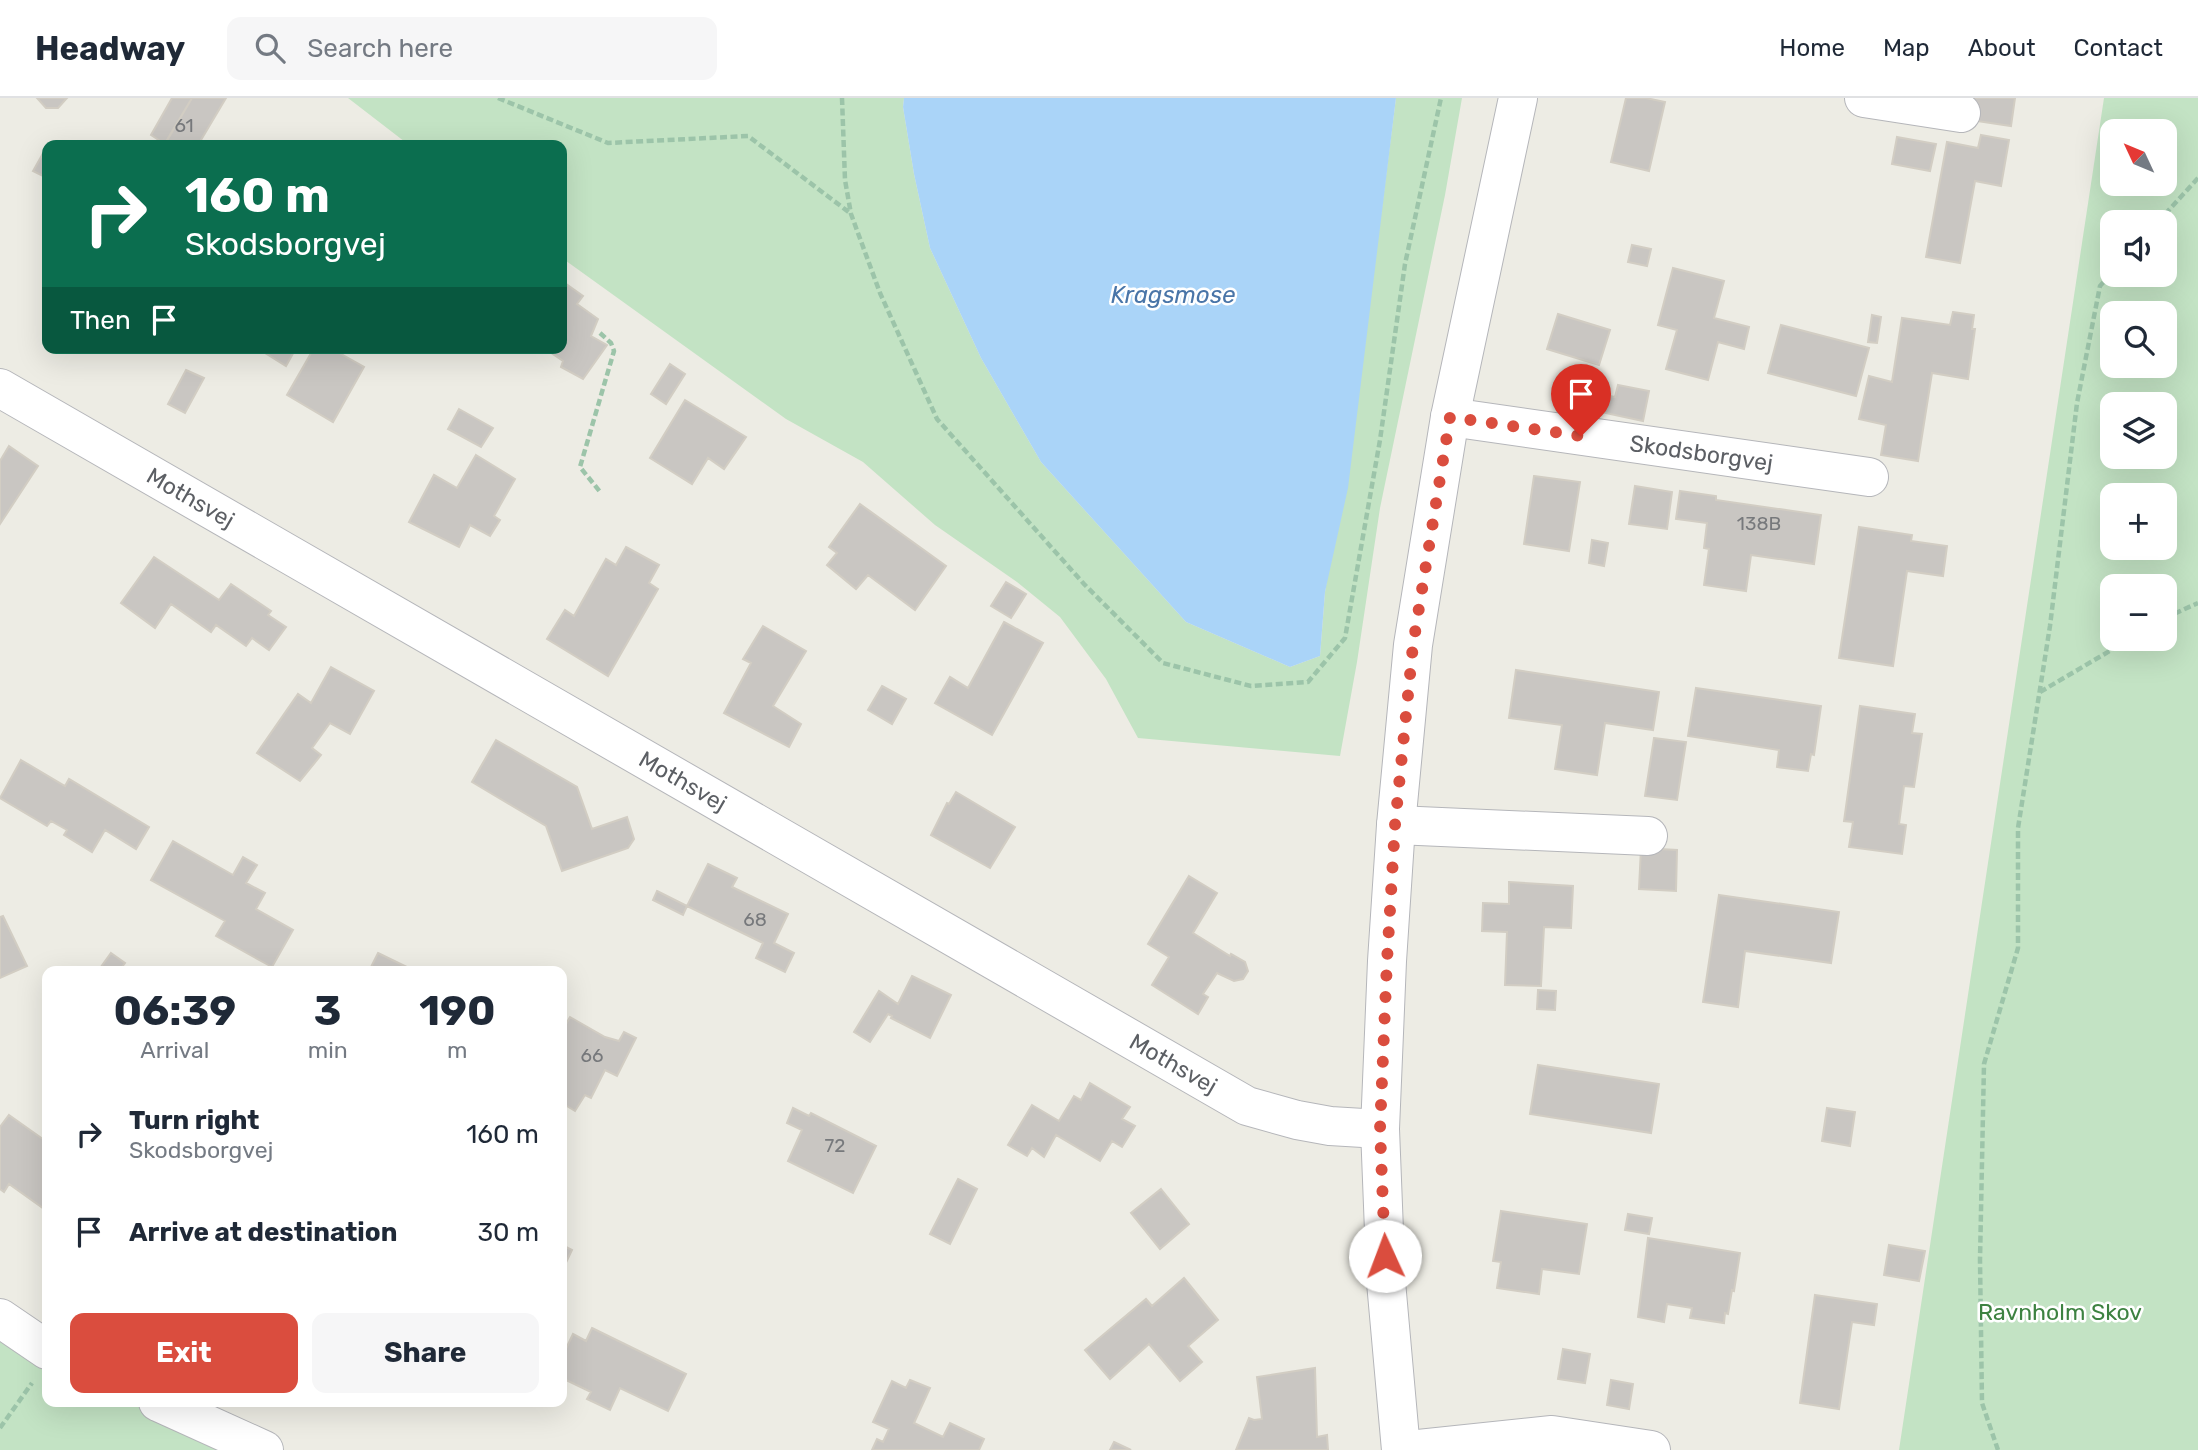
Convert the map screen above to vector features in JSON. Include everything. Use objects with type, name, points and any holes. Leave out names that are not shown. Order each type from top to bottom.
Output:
[{"type":"street","points":[[1401,1450],[1386,1282],[1380,1129],[1395,825],[1413,645],[1450,417],[1518,98]]},
{"type":"street","points":[[1864,98],[1961,113]]},
{"type":"street","name":"Mothsvej","points":[[0,388],[1247,1107],[1330,1126],[1380,1129]]},
{"type":"street","name":"Skodsborgvej","points":[[1450,417],[1869,477]]},
{"type":"street","points":[[1395,825],[1648,836]]},
{"type":"street","points":[[0,1318],[42,1360]]},
{"type":"street","points":[[169,1407],[264,1450]]},
{"type":"street","points":[[1409,1450],[1552,1435],[1651,1450]]},
{"type":"path","points":[[498,98],[608,143],[748,136],[851,214]]},
{"type":"path","points":[[842,98],[845,180],[851,214],[880,293],[937,419],[1084,584],[1163,663],[1251,685],[1308,682],[1345,638],[1381,440],[1405,264],[1441,98]]},
{"type":"path","points":[[2169,210],[2198,178]]},
{"type":"path","points":[[1998,1450],[1982,1403],[1980,1260],[1984,1064],[2018,948],[2018,828],[2050,626],[2077,403],[2100,286]]},
{"type":"path","points":[[600,333],[611,343],[614,351],[580,467],[601,493]]},
{"type":"path","points":[[2177,613],[2198,603]]},
{"type":"path","points":[[2040,692],[2110,651]]},
{"type":"path","points":[[0,1428],[42,1363]]},
{"type":"green space","points":[[348,98],[904,98],[903,107],[914,174],[930,248],[981,358],[1041,462],[1186,622],[1290,667],[1320,656],[1325,592],[1371,293],[1396,98],[1462,98],[1445,195],[1380,508],[1340,756],[1138,738],[1106,679],[1060,617],[1017,582],[935,525],[863,462],[786,419],[567,262],[567,140],[403,140]]},
{"type":"green space","name":"Ravnholm Skov","points":[[2104,98],[2198,98],[2198,1450],[1899,1450],[2100,124],[2100,196],[2177,196],[2177,119],[2101,119]]},
{"type":"green space","points":[[0,1319],[42,1347],[42,1407],[160,1407],[248,1450],[0,1450]]},
{"type":"water","name":"Kragsmose","points":[[904,98],[1396,98],[1348,488],[1325,592],[1320,656],[1290,667],[1186,622],[1041,462],[981,358],[930,248],[914,174],[903,107]]},
{"type":"building","points":[[37,98],[67,98],[58,108],[46,108]]},
{"type":"building","points":[[172,98],[192,98],[167,140],[159,140],[151,135]]},
{"type":"building","points":[[192,98],[226,98],[201,140],[167,140]]},
{"type":"building","points":[[1626,98],[1665,102],[1649,171],[1611,162]]},
{"type":"building","points":[[1973,98],[2015,98],[2011,126],[1970,120]]},
{"type":"building","points":[[1981,135],[2009,140],[2001,186],[1975,181],[1960,263],[1926,257],[1947,142],[1978,148]]},
{"type":"building","points":[[1897,137],[1936,144],[1930,171],[1892,164]]},
{"type":"building","points":[[42,155],[42,176],[33,171]]},
{"type":"building","points":[[1632,245],[1651,249],[1647,266],[1628,262]]},
{"type":"building","points":[[1673,268],[1724,281],[1714,318],[1749,327],[1744,349],[1718,342],[1708,380],[1666,369],[1677,330],[1658,325]]},
{"type":"building","points":[[567,285],[583,296],[577,304],[598,319],[591,336],[607,345],[583,379],[561,367],[563,361],[553,354],[567,354]]},
{"type":"building","points":[[1953,312],[1974,315],[1972,329],[1975,329],[1968,379],[1932,373],[1918,461],[1881,455],[1886,425],[1859,419],[1869,376],[1892,382],[1902,318],[1950,325]]},
{"type":"building","points":[[1558,314],[1610,330],[1599,365],[1547,349]]},
{"type":"building","points":[[1872,315],[1881,317],[1877,343],[1868,342]]},
{"type":"building","points":[[1781,325],[1869,348],[1856,396],[1768,373]]},
{"type":"building","points":[[267,354],[293,354],[286,366]]},
{"type":"building","points":[[311,354],[341,354],[364,367],[333,422],[287,395]]},
{"type":"building","points":[[670,364],[685,374],[666,404],[651,394]]},
{"type":"building","points":[[186,370],[204,378],[185,413],[168,404]]},
{"type":"building","points":[[1618,385],[1649,391],[1643,421],[1601,412],[1604,395],[1615,397]]},
{"type":"building","points":[[685,400],[746,437],[724,469],[708,458],[692,484],[650,458]]},
{"type":"building","points":[[459,409],[493,428],[481,447],[448,429]]},
{"type":"building","points":[[9,446],[38,466],[0,524],[0,461]]},
{"type":"building","points":[[476,455],[515,479],[494,516],[500,520],[490,536],[470,525],[459,547],[409,522],[434,475],[457,488]]},
{"type":"building","points":[[1534,476],[1580,482],[1569,551],[1524,544]]},
{"type":"building","points":[[1635,486],[1672,492],[1667,529],[1629,524]]},
{"type":"building","points":[[1680,491],[1716,496],[1716,500],[1821,515],[1814,564],[1751,555],[1746,591],[1704,585],[1709,549],[1704,548],[1707,523],[1676,519]]},
{"type":"building","points":[[860,504],[946,566],[915,610],[868,575],[856,589],[827,565],[837,553],[829,547]]},
{"type":"building","points":[[1859,527],[1912,535],[1911,541],[1947,546],[1943,576],[1907,571],[1893,666],[1839,658]]},
{"type":"building","points":[[1592,540],[1608,543],[1604,566],[1589,563]]},
{"type":"building","points":[[626,547],[659,565],[649,583],[658,589],[608,676],[547,639],[565,610],[574,616],[606,559],[616,565]]},
{"type":"building","points":[[154,557],[219,600],[231,584],[271,611],[268,615],[286,627],[269,650],[252,638],[246,646],[216,625],[211,632],[171,604],[155,628],[121,603]]},
{"type":"building","points":[[1006,582],[1026,594],[1011,618],[991,606]]},
{"type":"building","points":[[1004,622],[1043,643],[992,735],[935,703],[950,677],[968,688]]},
{"type":"building","points":[[763,626],[806,651],[773,706],[801,724],[789,747],[724,713],[751,663],[743,659]]},
{"type":"building","points":[[331,667],[374,691],[350,734],[330,723],[312,748],[321,755],[300,781],[257,753],[298,694],[311,703]]},
{"type":"building","points":[[1516,670],[1659,692],[1653,730],[1605,723],[1597,775],[1555,769],[1562,725],[1509,718]]},
{"type":"building","points":[[882,686],[906,699],[892,724],[868,710]]},
{"type":"building","points":[[1696,688],[1821,706],[1814,755],[1811,754],[1808,771],[1777,767],[1779,750],[1688,736]]},
{"type":"building","points":[[1860,706],[1915,714],[1912,733],[1922,734],[1914,787],[1904,786],[1899,824],[1906,825],[1902,854],[1849,847],[1853,822],[1844,821]]},
{"type":"building","points":[[1654,738],[1686,742],[1677,800],[1645,796]]},
{"type":"building","points":[[496,740],[577,787],[592,829],[627,817],[634,839],[628,848],[562,871],[546,826],[472,782]]},
{"type":"building","points":[[21,760],[65,786],[69,779],[149,827],[136,849],[105,830],[92,852],[64,835],[67,830],[51,821],[47,826],[0,798]]},
{"type":"building","points":[[956,792],[1015,827],[990,868],[931,835],[947,803],[949,804]]},
{"type":"building","points":[[173,841],[233,875],[243,857],[257,865],[246,883],[265,893],[256,909],[293,930],[270,966],[216,936],[225,921],[151,880]]},
{"type":"building","points":[[1641,848],[1677,850],[1676,891],[1639,889]]},
{"type":"building","points":[[708,864],[737,878],[732,887],[788,914],[774,943],[794,953],[785,972],[756,958],[763,943],[687,906]]},
{"type":"building","points":[[1189,876],[1217,893],[1193,933],[1245,962],[1248,971],[1243,979],[1234,981],[1217,973],[1203,994],[1208,997],[1198,1014],[1152,985],[1169,957],[1148,944]]},
{"type":"building","points":[[1509,882],[1573,886],[1571,928],[1544,927],[1541,986],[1505,985],[1507,932],[1482,931],[1483,903],[1509,904]]},
{"type":"building","points":[[657,891],[687,906],[683,915],[653,900]]},
{"type":"building","points":[[1719,895],[1839,912],[1831,963],[1745,951],[1738,1007],[1703,1002]]},
{"type":"building","points":[[3,916],[27,966],[0,978],[0,917]]},
{"type":"building","points":[[111,953],[125,963],[123,966],[102,966]]},
{"type":"building","points":[[378,953],[405,966],[372,966]]},
{"type":"building","points":[[912,976],[951,995],[930,1038],[888,1014],[870,1042],[854,1032],[879,991],[898,1004]]},
{"type":"building","points":[[1538,990],[1556,991],[1555,1010],[1537,1009]]},
{"type":"building","points":[[570,1017],[605,1037],[619,1041],[624,1032],[636,1038],[617,1076],[605,1070],[591,1098],[585,1095],[575,1111],[567,1106],[567,1022]]},
{"type":"building","points":[[1538,1065],[1659,1084],[1651,1133],[1530,1114]]},
{"type":"building","points":[[1090,1083],[1130,1107],[1122,1119],[1135,1126],[1122,1147],[1112,1141],[1100,1161],[1056,1135],[1044,1157],[1032,1148],[1027,1156],[1008,1145],[1032,1105],[1059,1121],[1074,1096],[1081,1100]]},
{"type":"building","points":[[793,1108],[809,1116],[811,1113],[876,1146],[853,1193],[788,1161],[802,1130],[787,1123]]},
{"type":"building","points":[[1827,1108],[1855,1112],[1850,1146],[1822,1141]]},
{"type":"building","points":[[9,1115],[42,1138],[42,1207],[9,1184],[4,1192],[0,1189],[0,1127]]},
{"type":"building","points":[[958,1179],[977,1189],[950,1244],[930,1234]]},
{"type":"building","points":[[1161,1189],[1189,1224],[1160,1249],[1131,1213]]},
{"type":"building","points":[[1501,1211],[1587,1224],[1579,1274],[1542,1269],[1539,1294],[1497,1288],[1501,1262],[1493,1261]]},
{"type":"building","points":[[1628,1214],[1652,1218],[1649,1234],[1625,1230]]},
{"type":"building","points":[[1648,1238],[1740,1253],[1734,1291],[1732,1290],[1724,1323],[1690,1318],[1692,1308],[1667,1304],[1664,1322],[1638,1317]]},
{"type":"building","points":[[1889,1245],[1925,1251],[1919,1281],[1884,1275]]},
{"type":"building","points":[[567,1248],[572,1250],[567,1260]]},
{"type":"building","points":[[1184,1278],[1218,1320],[1188,1346],[1202,1362],[1180,1381],[1149,1344],[1110,1379],[1085,1350],[1146,1299],[1152,1306]]},
{"type":"building","points":[[1815,1295],[1877,1304],[1874,1325],[1852,1322],[1839,1409],[1800,1403]]},
{"type":"building","points":[[592,1328],[686,1374],[668,1411],[620,1388],[610,1410],[587,1399],[591,1392],[567,1380],[567,1347],[573,1334],[586,1341]]},
{"type":"building","points":[[1563,1349],[1590,1354],[1585,1383],[1558,1379]]},
{"type":"building","points":[[1315,1368],[1317,1437],[1327,1435],[1328,1450],[1236,1450],[1249,1418],[1262,1419],[1257,1377]]},
{"type":"building","points":[[910,1380],[930,1388],[914,1423],[943,1437],[950,1423],[984,1439],[979,1450],[872,1450],[877,1439],[883,1442],[889,1429],[873,1422],[892,1381],[906,1388]]},
{"type":"building","points":[[1611,1380],[1633,1384],[1629,1409],[1607,1405]]},
{"type":"building","points":[[1114,1442],[1131,1450],[1110,1450]]},
{"type":"route","points":[[1385,1256],[1380,1129],[1395,825],[1413,645],[1450,417],[1581,436]]}]
